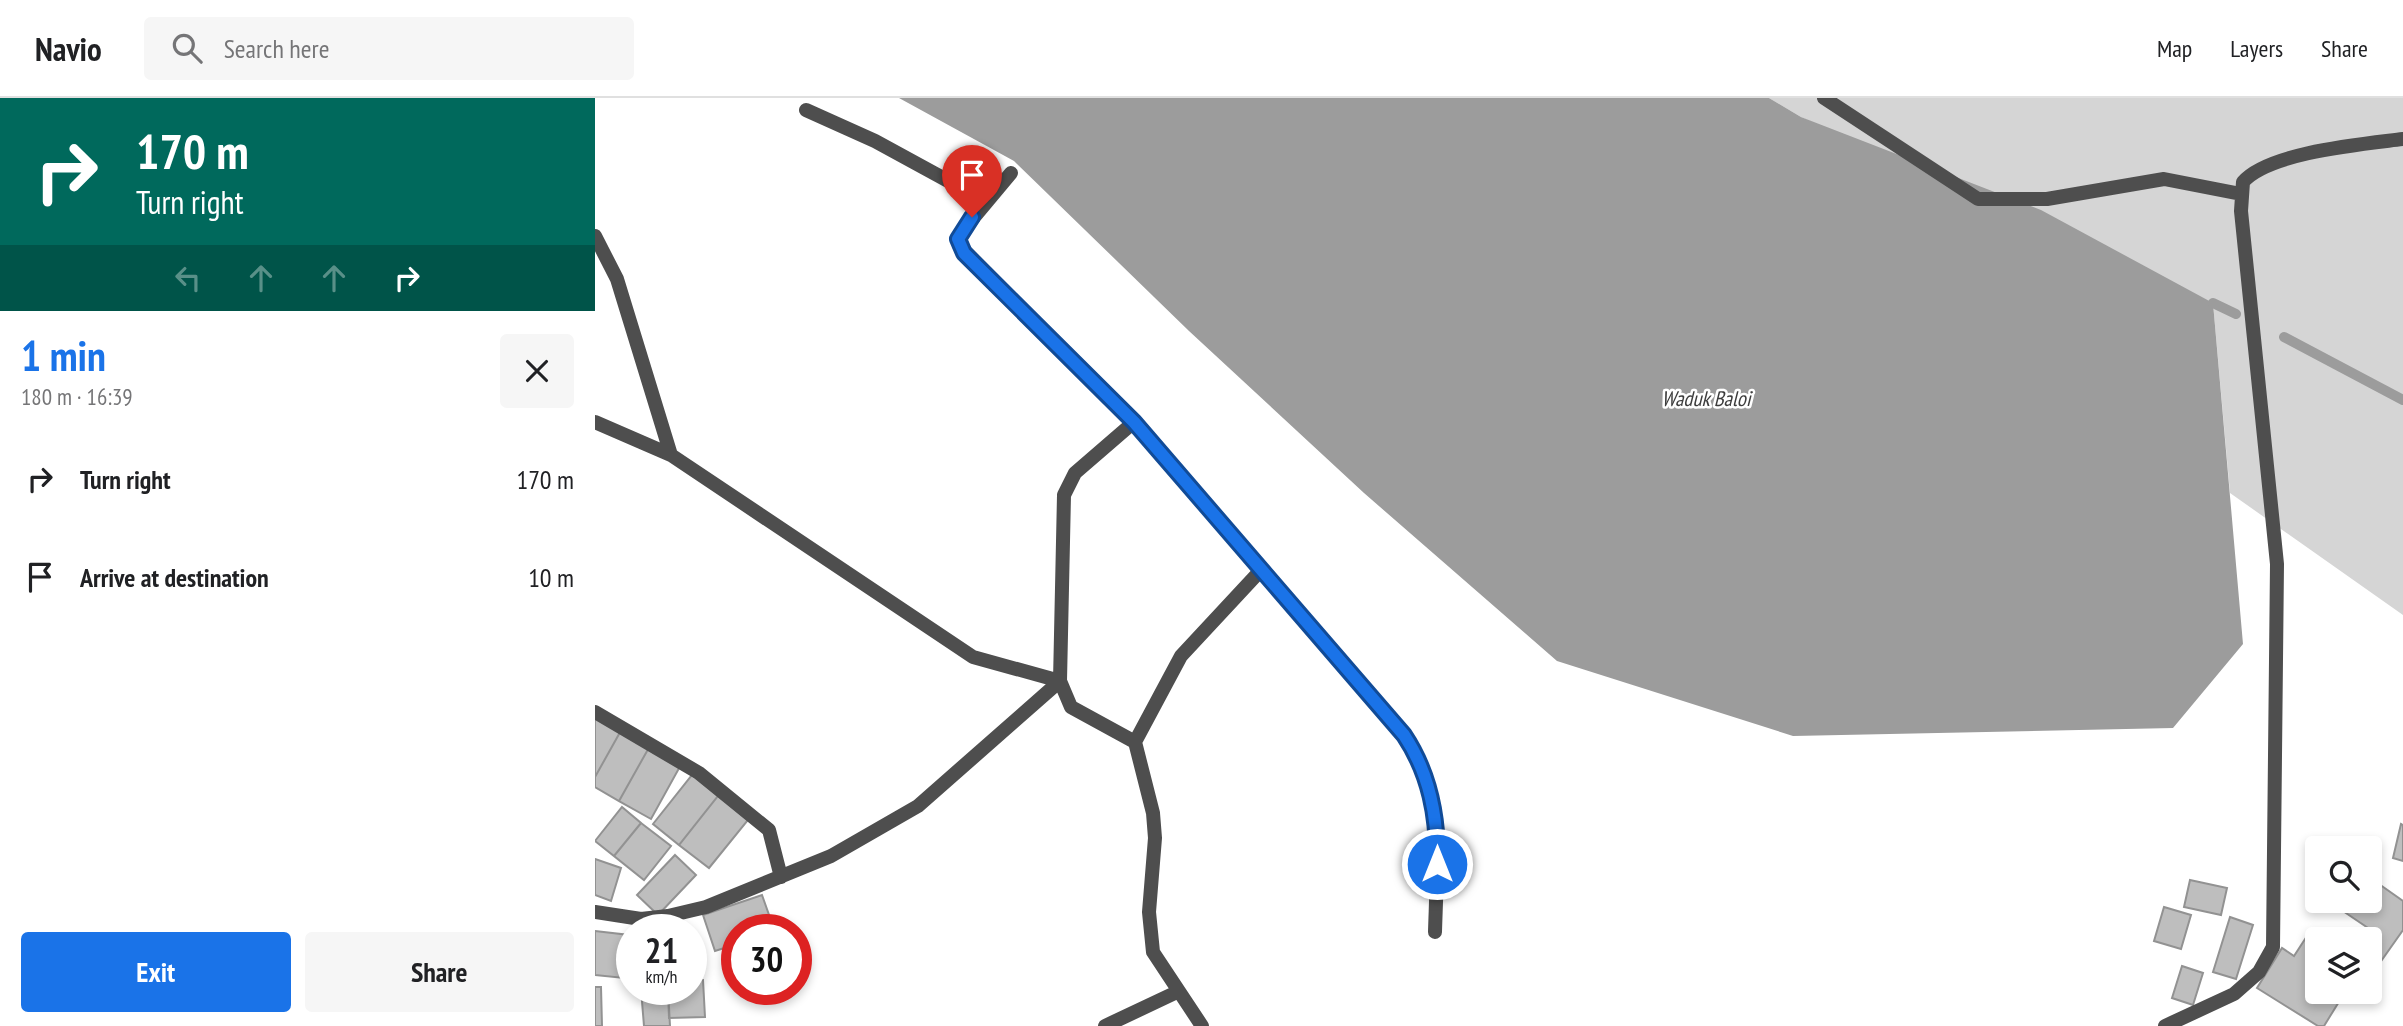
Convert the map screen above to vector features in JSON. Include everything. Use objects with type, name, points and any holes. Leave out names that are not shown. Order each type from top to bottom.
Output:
[{"type":"street","points":[[1824,98],[1978,199],[2047,199],[2164,179],[2241,194]]},
{"type":"street","points":[[806,110],[875,141],[985,201]]},
{"type":"street","points":[[2165,1026],[2234,994],[2249,984],[2273,947],[2277,564],[2241,194],[2243,182],[2259,170],[2327,148],[2403,139]]},
{"type":"street","points":[[1011,173],[960,234],[959,245],[1134,422],[1404,735],[1417,755],[1435,813],[1435,932]]},
{"type":"street","points":[[595,236],[617,279],[671,455]]},
{"type":"street","points":[[595,422],[671,455],[973,657],[1060,681]]},
{"type":"street","points":[[1134,422],[1075,473],[1064,495],[1061,511],[1060,681],[1071,707],[1135,742]]},
{"type":"street","points":[[1202,1026],[1177,992],[1153,951],[1149,912],[1155,838],[1153,813],[1135,742],[1181,656],[1261,570]]},
{"type":"street","points":[[595,912],[641,919],[706,907],[831,856],[918,806],[1060,681]]},
{"type":"street","points":[[595,712],[699,773],[769,830],[781,877]]},
{"type":"street","points":[[1105,1026],[1177,992]]},
{"type":"shaded area","points":[[1769,98],[2403,98],[2403,615],[2230,493],[2213,303],[1801,117]]},
{"type":"water","name":"Waduk Baloi","points":[[899,98],[1769,98],[1801,117],[2041,210],[2213,303],[2243,644],[2173,728],[1793,736],[1557,661],[1364,493],[1189,331],[1014,161]]},
{"type":"building","points":[[595,712],[623,727],[595,777]]},
{"type":"building","points":[[623,727],[651,744],[619,801],[595,787],[595,777]]},
{"type":"building","points":[[651,744],[683,761],[651,819],[619,801]]},
{"type":"building","points":[[692,775],[718,796],[679,845],[653,824]]},
{"type":"building","points":[[718,796],[748,820],[709,868],[679,845]]},
{"type":"building","points":[[622,807],[641,823],[614,856],[595,841]]},
{"type":"building","points":[[641,823],[671,846],[644,880],[614,856]]},
{"type":"building","points":[[2401,824],[2403,825],[2403,861],[2393,858]]},
{"type":"building","points":[[675,855],[696,875],[659,914],[637,895]]},
{"type":"building","points":[[595,859],[621,868],[611,901],[595,895]]},
{"type":"building","points":[[2190,880],[2227,888],[2221,915],[2184,907]]},
{"type":"building","points":[[2382,886],[2403,901],[2403,930],[2382,960],[2382,927],[2367,927],[2346,913],[2382,913]]},
{"type":"building","points":[[762,895],[769,914],[721,914],[721,949],[715,951],[706,914]]},
{"type":"building","points":[[2164,907],[2191,915],[2181,949],[2154,941]]},
{"type":"building","points":[[2230,917],[2253,925],[2236,979],[2213,972]]},
{"type":"building","points":[[595,931],[616,933],[616,977],[595,975]]},
{"type":"building","points":[[2305,939],[2305,1004],[2338,1004],[2324,1026],[2318,1026],[2257,988],[2282,948],[2294,956]]},
{"type":"building","points":[[2182,966],[2203,973],[2193,1005],[2172,998]]},
{"type":"building","points":[[595,987],[601,987],[602,1026],[595,1026]]},
{"type":"building","points":[[642,1005],[669,1005],[670,1026],[644,1026]]},
{"type":"building","points":[[669,1005],[704,1005],[705,1017],[669,1018]]},
{"type":"waterway","points":[[2213,303],[2236,314]]},
{"type":"waterway","points":[[2284,337],[2403,400]]},
{"type":"route","points":[[972,217],[958,239],[964,253],[1134,422],[1404,735],[1417,755],[1429,786],[1435,813],[1437,864]]}]
